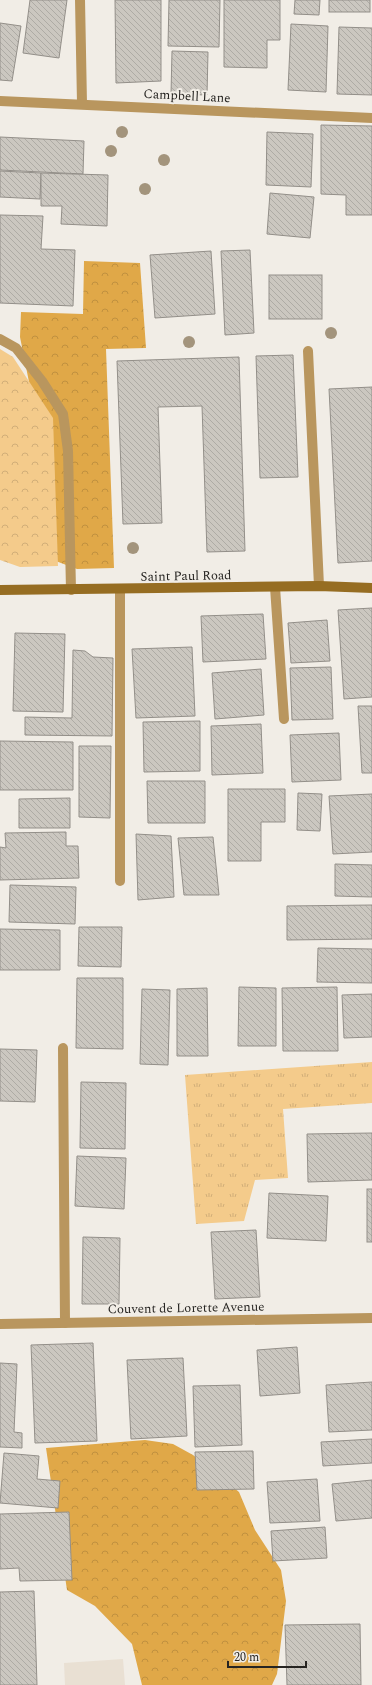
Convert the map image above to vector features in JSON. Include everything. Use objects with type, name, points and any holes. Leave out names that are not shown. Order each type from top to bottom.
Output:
[{"type":"main road","name":"Saint Paul Road","points":[[0,590],[319,586],[372,588]]},
{"type":"street","points":[[80,0],[82,103]]},
{"type":"street","name":"Campbell Lane","points":[[0,101],[82,103],[372,118]]},
{"type":"street","points":[[0,340],[16,348],[42,381],[62,414],[68,451],[71,590]]},
{"type":"street","points":[[308,352],[319,586]]},
{"type":"street","points":[[275,587],[284,719]]},
{"type":"street","points":[[120,589],[120,881]]},
{"type":"street","points":[[63,1048],[65,1323]]},
{"type":"street","name":"Couvent de Lorette Avenue","points":[[0,1324],[372,1318]]},
{"type":"shaded area","points":[[123,1659],[125,1685],[65,1685],[64,1663]]},
{"type":"green space","points":[[84,261],[140,263],[146,348],[106,349],[114,568],[77,569],[29,551],[40,437],[20,337],[21,312],[83,314]]},
{"type":"green space","points":[[0,349],[13,357],[53,418],[58,566],[20,567],[0,560]]},
{"type":"green space","points":[[372,1062],[372,1103],[283,1109],[288,1178],[255,1180],[244,1221],[196,1224],[185,1075]]},
{"type":"green space","points":[[145,1440],[173,1444],[193,1455],[239,1492],[255,1530],[281,1570],[286,1601],[277,1674],[272,1685],[142,1685],[132,1644],[95,1606],[67,1590],[46,1448]]},
{"type":"building","points":[[30,0],[67,0],[59,58],[23,53]]},
{"type":"building","points":[[115,0],[161,0],[161,81],[116,83]]},
{"type":"building","points":[[169,0],[220,0],[219,47],[168,46]]},
{"type":"building","points":[[224,0],[280,0],[280,40],[267,40],[267,68],[224,67]]},
{"type":"building","points":[[295,0],[320,0],[319,15],[294,14]]},
{"type":"building","points":[[329,0],[370,0],[370,12],[329,12]]},
{"type":"building","points":[[0,23],[21,26],[12,81],[0,80]]},
{"type":"building","points":[[291,24],[328,26],[326,92],[288,90]]},
{"type":"building","points":[[339,27],[372,28],[372,95],[337,94]]},
{"type":"building","points":[[172,51],[208,52],[207,95],[171,94]]},
{"type":"building","points":[[321,125],[372,126],[372,215],[346,215],[346,195],[321,194]]},
{"type":"building","points":[[267,132],[313,134],[311,187],[266,185]]},
{"type":"building","points":[[0,137],[84,141],[83,174],[0,170]]},
{"type":"building","points":[[0,171],[41,173],[40,199],[0,197]]},
{"type":"building","points":[[41,173],[108,175],[107,226],[61,224],[62,206],[41,206]]},
{"type":"building","points":[[270,193],[314,197],[310,238],[267,234]]},
{"type":"building","points":[[0,215],[43,216],[41,249],[75,250],[73,306],[0,303]]},
{"type":"building","points":[[250,250],[254,333],[225,335],[221,251]]},
{"type":"building","points":[[211,251],[215,314],[155,318],[150,255]]},
{"type":"building","points":[[269,275],[322,275],[322,319],[269,319]]},
{"type":"building","points":[[293,355],[298,477],[260,478],[256,356]]},
{"type":"building","points":[[239,357],[245,551],[207,552],[202,406],[158,407],[162,523],[123,524],[117,361]]},
{"type":"building","points":[[372,387],[372,561],[338,563],[329,389]]},
{"type":"building","points":[[372,608],[372,697],[344,699],[338,610]]},
{"type":"building","points":[[263,614],[266,659],[203,662],[201,616]]},
{"type":"building","points":[[327,620],[330,661],[291,663],[288,623]]},
{"type":"building","points":[[15,633],[65,634],[63,712],[13,711]]},
{"type":"building","points":[[192,647],[195,716],[136,718],[132,649]]},
{"type":"building","points":[[73,650],[85,651],[93,657],[113,658],[112,736],[25,735],[25,717],[72,718]]},
{"type":"building","points":[[331,667],[333,719],[292,720],[290,668]]},
{"type":"building","points":[[261,669],[264,715],[215,719],[212,673]]},
{"type":"building","points":[[358,706],[372,706],[372,773],[362,773]]},
{"type":"building","points":[[200,721],[200,771],[144,772],[143,722]]},
{"type":"building","points":[[261,724],[263,773],[212,775],[211,726]]},
{"type":"building","points":[[339,733],[341,780],[292,782],[290,735]]},
{"type":"building","points":[[0,741],[73,742],[73,790],[0,790]]},
{"type":"building","points":[[79,746],[111,746],[110,818],[79,817]]},
{"type":"building","points":[[147,781],[205,781],[205,823],[148,823]]},
{"type":"building","points":[[228,789],[285,789],[285,822],[261,822],[261,861],[228,861]]},
{"type":"building","points":[[298,793],[322,794],[320,831],[297,830]]},
{"type":"building","points":[[372,794],[372,852],[333,854],[329,796]]},
{"type":"building","points":[[70,798],[70,828],[19,828],[19,799]]},
{"type":"building","points":[[66,832],[66,846],[78,846],[79,878],[0,880],[0,847],[6,848],[5,833]]},
{"type":"building","points":[[136,834],[171,836],[174,897],[138,900]]},
{"type":"building","points":[[213,837],[219,895],[184,895],[178,838]]},
{"type":"building","points":[[335,864],[372,865],[372,897],[335,896]]},
{"type":"building","points":[[10,885],[76,887],[75,924],[9,922]]},
{"type":"building","points":[[372,905],[372,939],[287,940],[287,906]]},
{"type":"building","points":[[79,927],[122,927],[121,967],[78,966]]},
{"type":"building","points":[[0,929],[60,930],[60,970],[0,970]]},
{"type":"building","points":[[318,948],[372,949],[372,983],[317,982]]},
{"type":"building","points":[[77,978],[123,978],[123,1049],[76,1048]]},
{"type":"building","points":[[239,987],[276,988],[276,1046],[238,1046]]},
{"type":"building","points":[[337,987],[338,1051],[283,1051],[282,988]]},
{"type":"building","points":[[207,988],[208,1056],[177,1056],[177,989]]},
{"type":"building","points":[[142,989],[170,990],[168,1065],[140,1064]]},
{"type":"building","points":[[372,994],[372,1037],[344,1038],[342,995]]},
{"type":"building","points":[[0,1049],[37,1050],[35,1102],[0,1101]]},
{"type":"building","points":[[81,1082],[126,1083],[125,1149],[80,1148]]},
{"type":"building","points":[[372,1133],[372,1180],[308,1182],[307,1134]]},
{"type":"building","points":[[77,1156],[126,1158],[124,1209],[75,1206]]},
{"type":"building","points":[[367,1189],[372,1189],[372,1242],[367,1242]]},
{"type":"building","points":[[269,1193],[328,1196],[326,1241],[267,1238]]},
{"type":"building","points":[[256,1230],[260,1297],[215,1299],[211,1232]]},
{"type":"building","points":[[83,1237],[120,1238],[119,1304],[82,1304]]},
{"type":"building","points":[[93,1343],[97,1441],[35,1443],[31,1345]]},
{"type":"building","points":[[297,1347],[300,1393],[260,1396],[257,1350]]},
{"type":"building","points":[[183,1358],[187,1436],[131,1439],[127,1360]]},
{"type":"building","points":[[0,1363],[17,1364],[14,1432],[22,1433],[22,1448],[0,1447]]},
{"type":"building","points":[[372,1382],[372,1430],[329,1432],[326,1385]]},
{"type":"building","points":[[240,1385],[242,1445],[195,1447],[193,1386]]},
{"type":"building","points":[[372,1439],[372,1463],[323,1466],[321,1442]]},
{"type":"building","points":[[253,1451],[254,1489],[197,1490],[195,1452]]},
{"type":"building","points":[[4,1453],[39,1456],[37,1479],[60,1481],[58,1508],[0,1503]]},
{"type":"building","points":[[317,1479],[320,1521],[270,1523],[267,1482]]},
{"type":"building","points":[[372,1480],[372,1518],[336,1521],[332,1484]]},
{"type":"building","points":[[69,1512],[72,1580],[20,1581],[19,1568],[0,1569],[0,1514]]},
{"type":"building","points":[[325,1527],[327,1558],[273,1561],[271,1531]]},
{"type":"building","points":[[34,1591],[37,1685],[0,1685],[0,1592]]},
{"type":"building","points":[[360,1624],[361,1685],[287,1685],[285,1625]]}]
